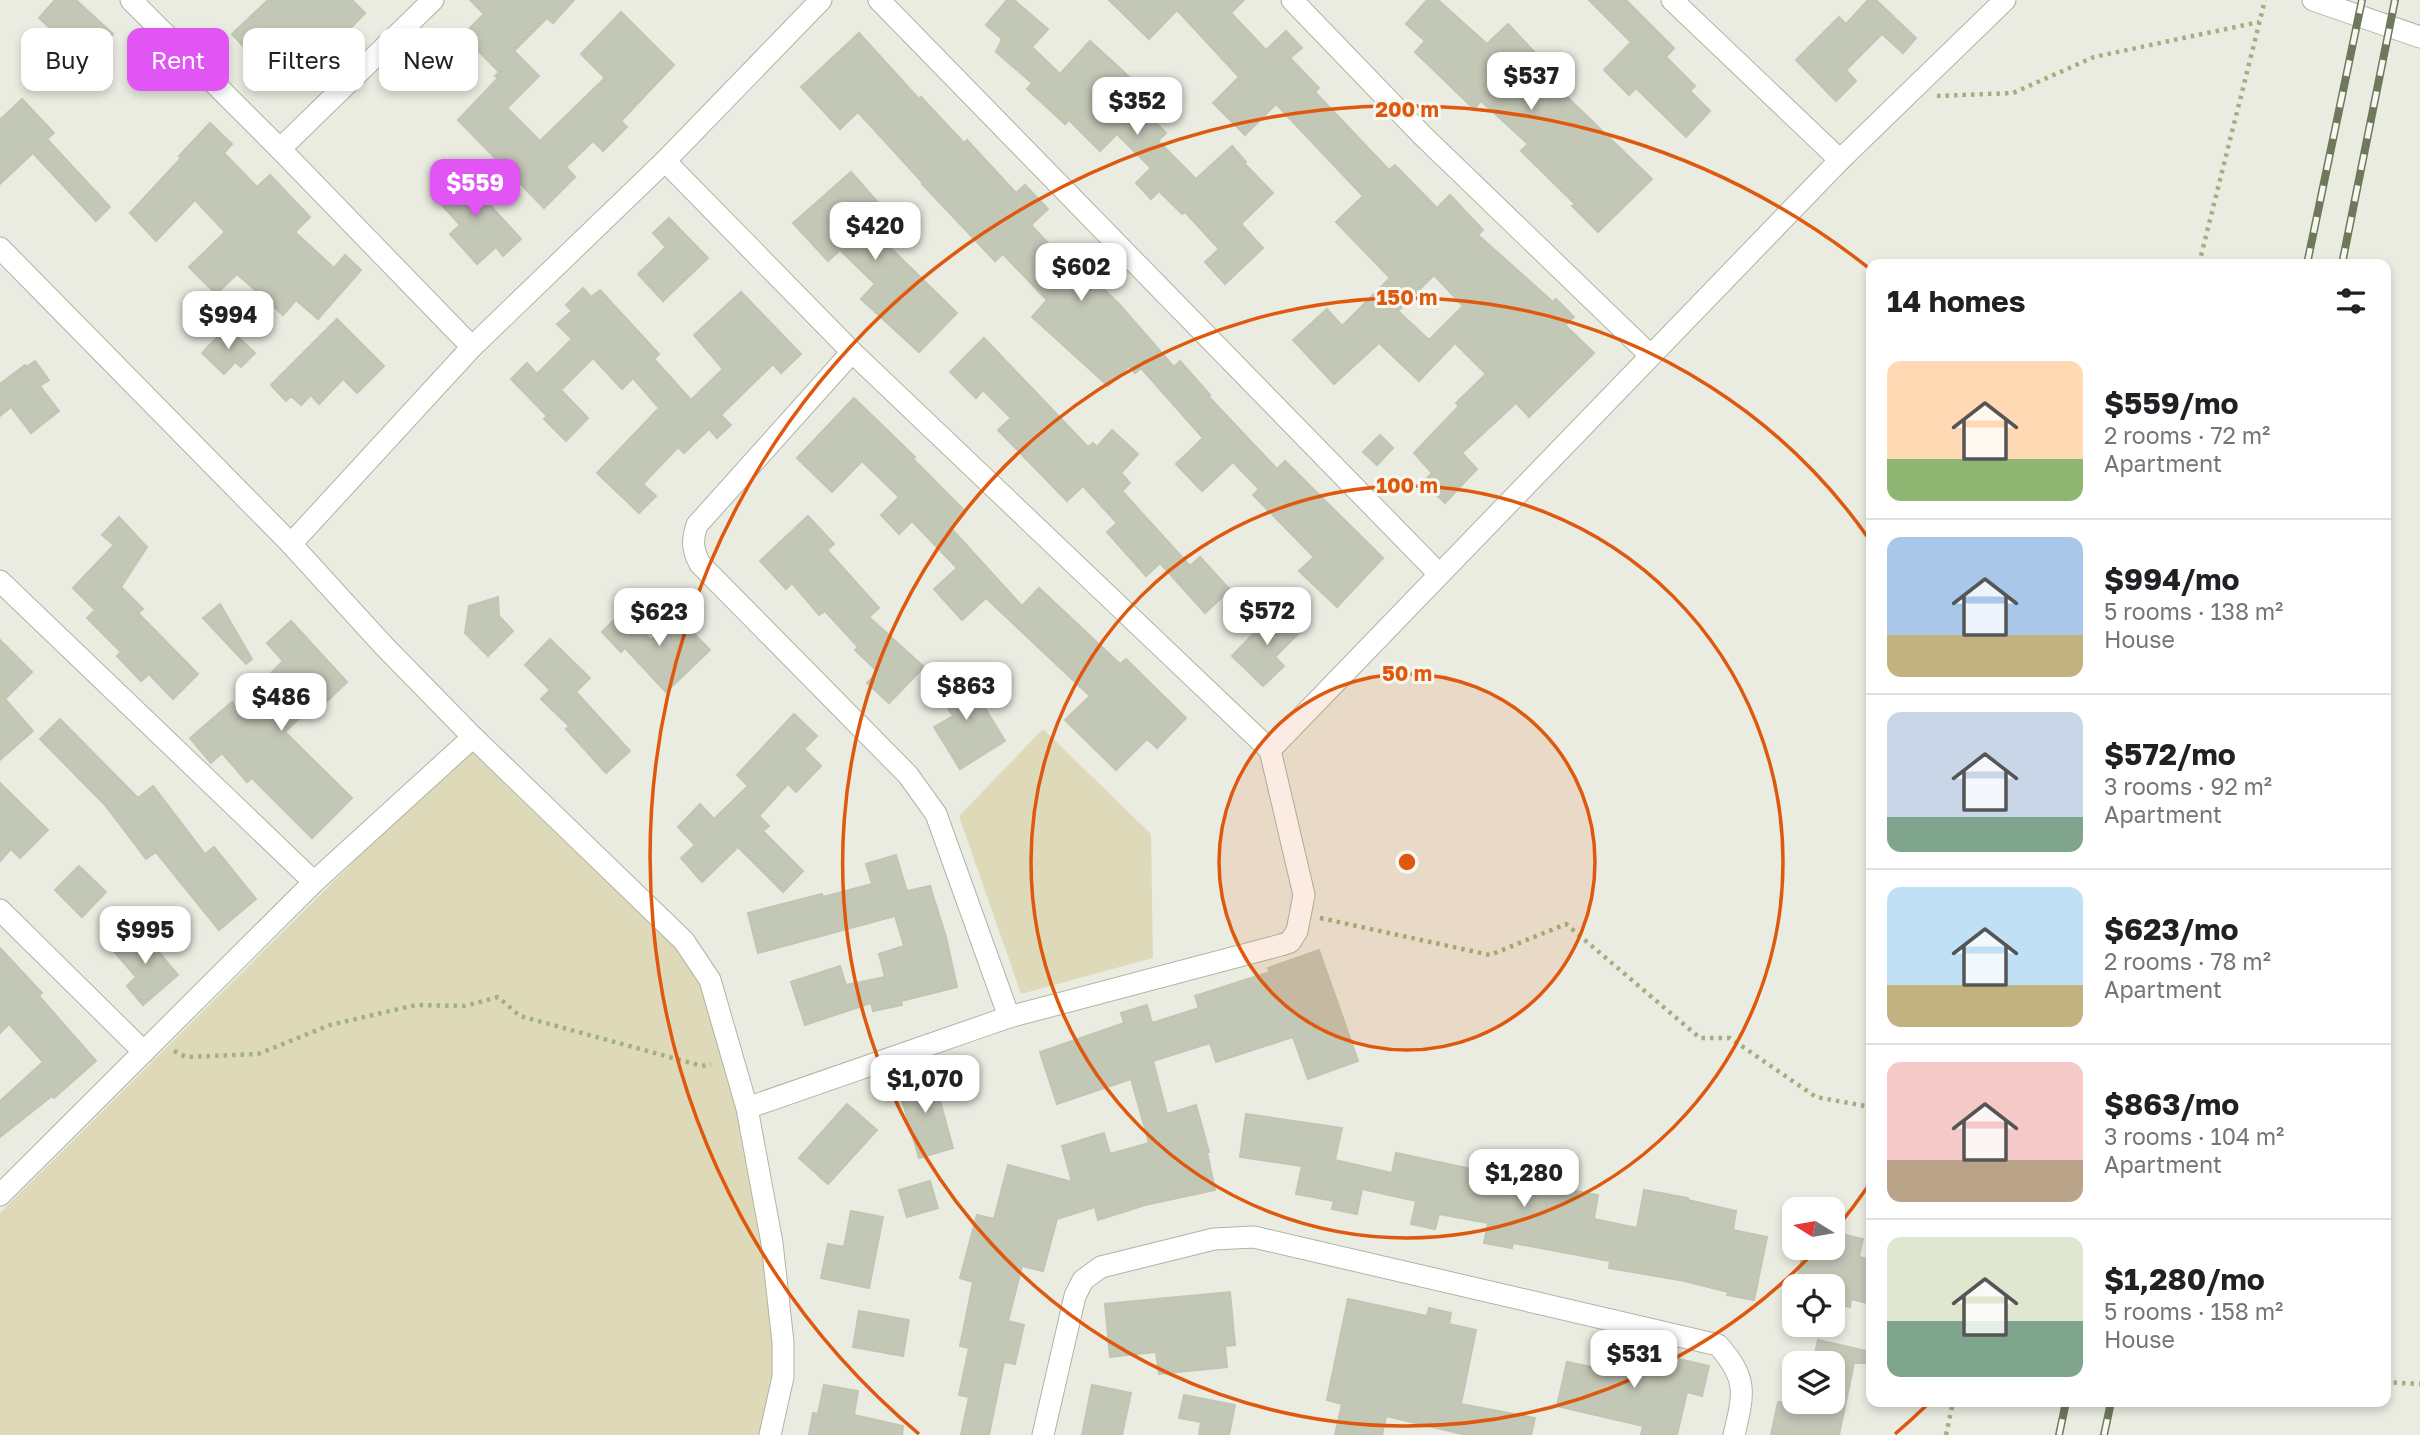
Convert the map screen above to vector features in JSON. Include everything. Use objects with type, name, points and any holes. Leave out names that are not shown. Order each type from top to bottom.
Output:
[{"type":"street","points":[[131,0],[281,149],[472,347]]},
{"type":"street","points":[[281,149],[433,0]]},
{"type":"street","points":[[291,544],[472,347],[665,161],[821,0]]},
{"type":"street","points":[[879,0],[1439,574]]},
{"type":"street","points":[[1292,0],[1422,135],[1650,355]]},
{"type":"street","points":[[1672,0],[1840,160]]},
{"type":"street","points":[[1270,750],[1840,160],[2005,0]]},
{"type":"street","points":[[2313,0],[2420,37]]},
{"type":"street","points":[[665,161],[852,352],[1270,750],[1304,895],[1297,931],[1290,942],[1281,946],[1009,1017],[747,1108]]},
{"type":"street","points":[[0,248],[291,544],[384,646],[473,737],[684,941],[710,979],[747,1108],[772,1243],[783,1342],[783,1377],[771,1435]]},
{"type":"street","points":[[852,352],[697,525],[693,536],[693,551],[700,564],[908,775],[936,814],[1009,1017]]},
{"type":"street","points":[[0,581],[314,882]]},
{"type":"street","points":[[0,1195],[314,882],[473,737]]},
{"type":"street","points":[[0,910],[149,1046]]},
{"type":"street","points":[[1043,1435],[1075,1296],[1083,1280],[1101,1267],[1214,1239],[1254,1237],[1718,1345],[1733,1362],[1740,1380],[1743,1397],[1734,1435]]},
{"type":"path","points":[[2200,259],[2265,0]]},
{"type":"path","points":[[1904,98],[2013,93],[2094,57],[2259,23]]},
{"type":"path","points":[[1302,915],[1490,955],[1566,924],[1700,1038],[1730,1038],[1816,1097],[1866,1106]]},
{"type":"path","points":[[149,1046],[186,1057],[258,1054],[342,1022],[416,1005],[465,1006],[498,997],[520,1016],[702,1066],[733,1057]]},
{"type":"path","points":[[2391,1382],[2420,1384]]},
{"type":"path","points":[[1946,1435],[1952,1407]]},
{"type":"shaded area","points":[[1043,729],[1151,834],[1153,958],[1021,994],[959,816]]},
{"type":"shaded area","points":[[472,744],[681,944],[705,982],[742,1110],[767,1246],[778,1377],[765,1435],[0,1435],[0,1213]]},
{"type":"building","points":[[55,0],[76,0],[106,28],[50,28],[39,18]]},
{"type":"building","points":[[268,0],[352,0],[365,13],[351,28],[243,28],[243,46],[232,34]]},
{"type":"building","points":[[470,0],[574,0],[553,23],[547,18],[514,51],[539,76],[507,108],[540,141],[605,78],[581,54],[621,12],[674,65],[621,121],[627,127],[603,151],[593,141],[566,167],[575,177],[544,208],[458,120],[498,78],[495,76],[499,72],[478,50],[478,28],[470,28],[484,14]]},
{"type":"building","points":[[1007,0],[1014,0],[1048,29],[1032,47],[1060,74],[1090,41],[1125,73],[1150,98],[1140,107],[1166,133],[1158,141],[1196,179],[1232,146],[1246,162],[1244,163],[1273,193],[1241,224],[1263,248],[1225,284],[1205,262],[1219,249],[1185,212],[1182,214],[1159,191],[1151,199],[1136,183],[1151,168],[1117,134],[1100,151],[1069,120],[1065,124],[1027,89],[1032,83],[996,52],[1002,39],[986,25]]},
{"type":"building","points":[[1109,0],[1244,0],[1231,13],[1266,50],[1286,31],[1302,48],[1290,58],[1319,88],[1315,92],[1389,170],[1395,165],[1437,208],[1450,195],[1483,230],[1478,235],[1553,302],[1556,299],[1574,317],[1565,325],[1594,353],[1529,417],[1516,403],[1462,453],[1477,469],[1445,503],[1423,482],[1432,473],[1414,453],[1459,406],[1456,403],[1486,374],[1455,343],[1419,381],[1379,343],[1334,384],[1293,340],[1327,309],[1342,326],[1390,278],[1336,222],[1363,196],[1276,104],[1245,135],[1213,103],[1239,77],[1177,10],[1149,39]],"holes":[[[1434,275],[1463,306],[1429,340],[1398,311]]]},
{"type":"building","points":[[1427,0],[1438,0],[1487,44],[1508,24],[1540,58],[1533,64],[1652,179],[1598,232],[1572,206],[1575,204],[1521,151],[1528,144],[1481,101],[1474,109],[1415,52],[1425,41],[1406,24]]},
{"type":"building","points":[[1589,0],[1626,0],[1674,48],[1666,57],[1695,86],[1690,91],[1710,111],[1686,137],[1636,88],[1629,95],[1604,70],[1631,42]]},
{"type":"building","points":[[1868,0],[1876,0],[1916,38],[1903,53],[1882,34],[1846,70],[1856,81],[1836,101],[1796,60],[1839,17],[1846,24]]},
{"type":"building","points":[[859,33],[919,99],[921,97],[964,143],[967,140],[1016,193],[1025,185],[1048,209],[1031,225],[1064,260],[1076,248],[1097,268],[1090,276],[1120,305],[1174,367],[1180,361],[1210,395],[1208,396],[1277,469],[1285,461],[1383,558],[1337,607],[1299,571],[1314,557],[1253,495],[1259,489],[1233,462],[1202,491],[1176,464],[1203,438],[1141,368],[1135,373],[1129,366],[1108,386],[1032,317],[1047,300],[1003,254],[995,261],[858,112],[840,129],[801,87]]},
{"type":"building","points":[[22,99],[54,133],[47,139],[110,207],[96,221],[33,153],[0,184],[0,120]]},
{"type":"building","points":[[210,123],[232,144],[224,153],[257,187],[270,175],[310,217],[295,232],[334,268],[345,255],[361,270],[318,319],[296,300],[283,315],[237,274],[216,294],[189,267],[225,232],[195,200],[156,241],[130,213]]},
{"type":"building","points":[[458,170],[521,239],[503,256],[496,247],[477,264],[450,234],[460,225],[432,194]]},
{"type":"building","points":[[851,172],[881,206],[864,222],[957,313],[919,352],[861,299],[875,284],[840,250],[828,261],[793,223]]},
{"type":"building","points":[[669,218],[708,258],[663,301],[638,274],[666,247],[653,233]]},
{"type":"building","points":[[583,288],[591,297],[600,290],[659,354],[654,359],[691,400],[723,369],[694,335],[741,292],[801,354],[781,373],[773,364],[721,415],[731,425],[717,438],[709,429],[684,453],[678,447],[643,484],[656,496],[639,513],[597,473],[659,408],[633,378],[622,389],[593,358],[561,390],[588,418],[566,441],[544,419],[547,416],[511,379],[527,363],[537,374],[572,339],[557,324],[572,311],[566,305]]},
{"type":"building","points":[[337,319],[384,366],[357,393],[343,379],[319,404],[311,395],[301,405],[291,396],[286,401],[271,385]]},
{"type":"building","points":[[227,327],[255,353],[241,367],[235,362],[224,374],[202,353]]},
{"type":"building","points":[[984,338],[1088,447],[1093,443],[1097,447],[1112,430],[1138,454],[1121,473],[1130,483],[1122,491],[1190,566],[1200,557],[1230,590],[1205,613],[1160,563],[1146,576],[1107,532],[1117,523],[1083,486],[1067,501],[998,430],[1011,418],[983,390],[976,398],[950,372]]},
{"type":"building","points":[[35,361],[49,380],[40,386],[59,411],[31,433],[11,407],[0,416],[0,384],[25,365],[26,367]]},
{"type":"building","points":[[854,398],[915,457],[913,459],[965,511],[950,527],[1022,606],[1039,588],[1120,664],[1126,659],[1186,718],[1157,748],[1147,739],[1116,770],[1065,720],[1090,696],[986,598],[962,620],[934,589],[957,568],[912,521],[899,534],[881,515],[899,497],[862,461],[832,492],[797,458]]},
{"type":"building","points":[[1380,435],[1393,448],[1377,465],[1363,452]]},
{"type":"building","points":[[808,516],[834,544],[827,550],[879,608],[869,617],[924,667],[889,703],[867,683],[878,672],[855,650],[858,647],[825,611],[819,615],[792,583],[786,589],[760,561]]},
{"type":"building","points":[[119,517],[147,547],[121,587],[143,609],[138,613],[198,674],[173,699],[149,674],[141,681],[117,656],[121,652],[87,618],[95,610],[73,588],[114,545],[102,535]]},
{"type":"building","points":[[498,597],[499,616],[513,631],[488,656],[465,633],[469,606]]},
{"type":"building","points":[[220,604],[252,659],[246,664],[203,618]]},
{"type":"building","points":[[1279,607],[1302,630],[1275,657],[1284,666],[1263,686],[1232,656]]},
{"type":"building","points":[[623,611],[651,640],[677,616],[710,650],[666,692],[625,648],[621,652],[602,632]]},
{"type":"building","points":[[291,621],[347,682],[323,705],[318,700],[285,732],[352,798],[312,838],[252,778],[247,782],[222,753],[211,763],[190,738],[232,702],[237,708],[283,661],[267,643]]},
{"type":"building","points":[[550,639],[590,678],[576,692],[630,751],[606,773],[566,729],[569,726],[541,699],[550,690],[525,665]]},
{"type":"building","points":[[0,640],[32,672],[5,699],[33,731],[0,760]]},
{"type":"building","points":[[961,669],[1005,741],[960,769],[934,727],[953,716],[934,686]]},
{"type":"building","points":[[794,714],[817,736],[804,749],[821,766],[796,792],[788,784],[759,816],[769,826],[763,831],[803,871],[783,892],[738,847],[702,882],[681,858],[695,845],[678,827],[700,804],[714,819],[748,786],[737,775]]},
{"type":"building","points":[[60,719],[138,798],[153,786],[205,854],[214,847],[256,899],[219,930],[156,852],[146,859],[105,805],[40,739]]},
{"type":"building","points":[[0,783],[48,830],[20,858],[11,849],[0,861]]},
{"type":"building","points":[[896,855],[907,891],[930,886],[946,937],[957,987],[901,1001],[902,1005],[873,1011],[871,1003],[805,1025],[791,982],[840,966],[846,985],[885,977],[879,954],[904,946],[895,916],[758,953],[748,913],[872,884],[866,864]]},
{"type":"building","points":[[79,866],[106,892],[82,917],[55,890]]},
{"type":"building","points":[[138,928],[178,975],[143,1005],[127,986],[136,977],[113,950]]},
{"type":"building","points":[[0,948],[42,993],[39,996],[96,1061],[54,1098],[52,1096],[0,1137],[0,1101],[43,1062],[9,1024],[0,1033]]},
{"type":"building","points":[[1319,950],[1358,1061],[1308,1079],[1293,1037],[1216,1062],[1210,1043],[1153,1061],[1167,1114],[1196,1105],[1209,1152],[1215,1190],[1145,1205],[1098,1220],[1095,1207],[1057,1219],[1043,1271],[1022,1266],[1008,1321],[1024,1325],[1015,1364],[1004,1362],[989,1435],[961,1435],[969,1397],[959,1395],[969,1348],[960,1346],[973,1282],[960,1278],[977,1215],[994,1219],[1008,1165],[1072,1182],[1062,1146],[1104,1133],[1110,1154],[1149,1143],[1131,1079],[1057,1104],[1040,1052],[1124,1023],[1121,1013],[1147,1005],[1152,1023],[1199,1008],[1195,996],[1270,972],[1268,968]]},
{"type":"building","points":[[932,1072],[953,1148],[919,1158],[897,1083]]},
{"type":"building","points":[[847,1104],[877,1130],[828,1184],[799,1158]]},
{"type":"building","points":[[1246,1114],[1342,1128],[1335,1160],[1392,1173],[1396,1153],[1476,1170],[1479,1153],[1528,1163],[1524,1182],[1598,1195],[1594,1219],[1637,1228],[1644,1190],[1736,1211],[1733,1230],[1767,1237],[1754,1300],[1727,1295],[1728,1292],[1685,1281],[1609,1268],[1610,1261],[1513,1243],[1512,1248],[1484,1243],[1488,1223],[1439,1214],[1435,1229],[1411,1224],[1416,1201],[1362,1189],[1357,1214],[1332,1209],[1334,1201],[1296,1194],[1302,1166],[1240,1157]]},
{"type":"building","points":[[930,1181],[938,1208],[907,1217],[899,1190]]},
{"type":"building","points":[[851,1211],[883,1217],[869,1288],[821,1278],[828,1244],[844,1247]]},
{"type":"building","points":[[1845,1235],[1863,1239],[1859,1257],[1866,1259],[1866,1303],[1851,1299],[1850,1307],[1845,1306],[1845,1274],[1798,1274],[1801,1260],[1845,1260]]},
{"type":"building","points":[[1230,1292],[1235,1345],[1225,1346],[1227,1367],[1159,1374],[1156,1352],[1110,1357],[1105,1304]]},
{"type":"building","points":[[1348,1299],[1427,1316],[1429,1308],[1451,1313],[1449,1324],[1476,1330],[1461,1404],[1535,1418],[1531,1435],[1466,1435],[1386,1416],[1382,1435],[1335,1435],[1342,1404],[1327,1400]]},
{"type":"building","points":[[859,1311],[909,1320],[903,1356],[853,1347]]},
{"type":"building","points":[[1818,1340],[1866,1351],[1866,1363],[1854,1363],[1845,1406],[1845,1351],[1816,1351]]},
{"type":"building","points":[[1595,1352],[1645,1364],[1648,1352],[1709,1366],[1702,1396],[1687,1392],[1677,1435],[1641,1435],[1643,1426],[1557,1406],[1567,1362],[1592,1367]]},
{"type":"building","points":[[824,1385],[858,1391],[854,1415],[903,1426],[902,1435],[809,1435],[813,1413],[818,1414]]},
{"type":"building","points":[[1092,1385],[1131,1393],[1122,1435],[1082,1435]]},
{"type":"building","points":[[1184,1395],[1235,1405],[1229,1435],[1199,1435],[1201,1422],[1179,1418]]},
{"type":"building","points":[[1778,1402],[1782,1402],[1782,1414],[1843,1414],[1839,1435],[1771,1435]]},
{"type":"railway","points":[[2308,259],[2362,0]]},
{"type":"railway","points":[[2343,259],[2395,0]]},
{"type":"railway","points":[[2059,1435],[2065,1407]]},
{"type":"railway","points":[[2104,1435],[2110,1407]]}]
